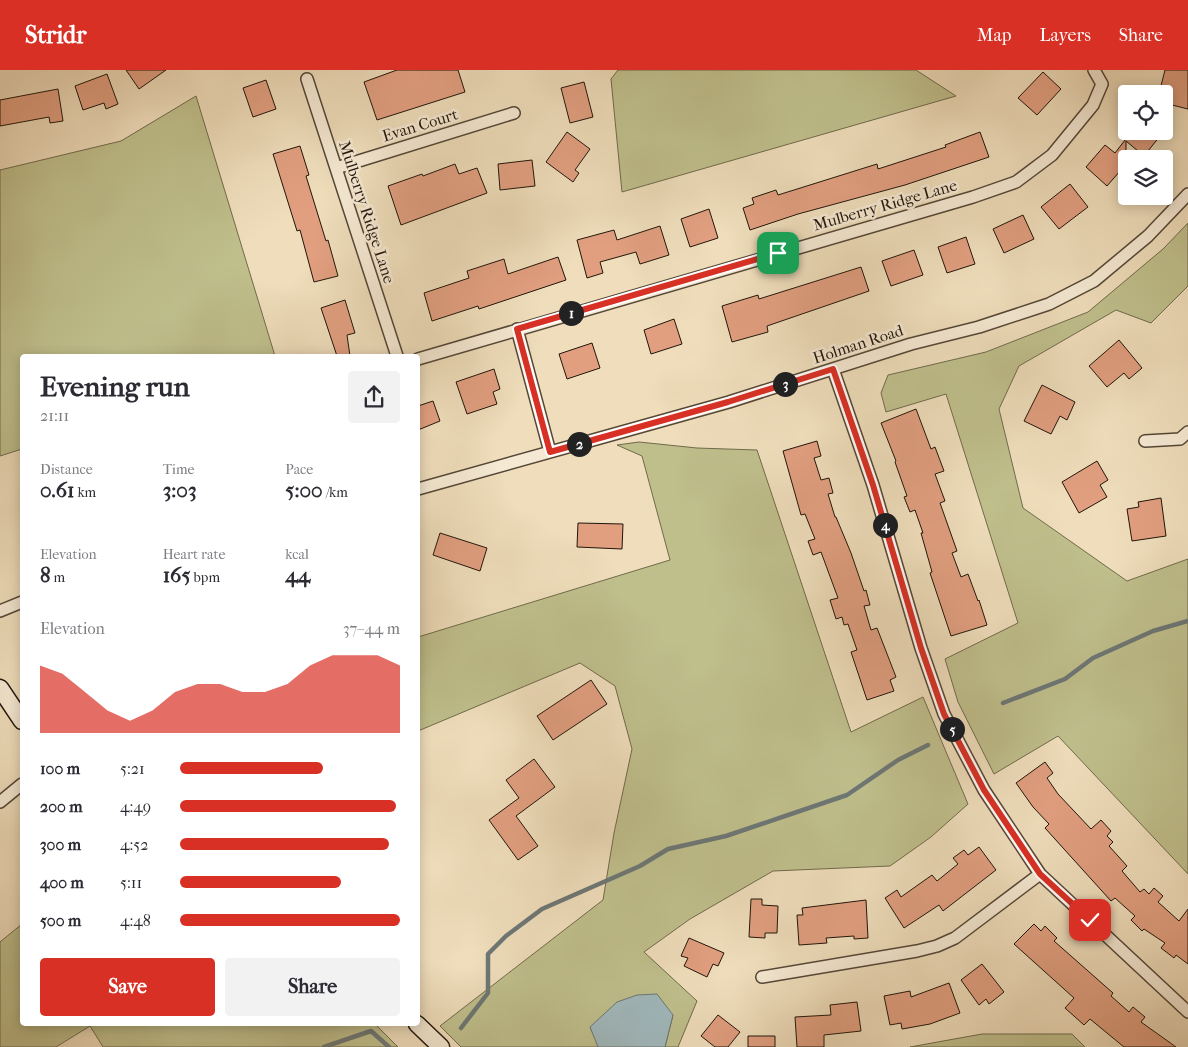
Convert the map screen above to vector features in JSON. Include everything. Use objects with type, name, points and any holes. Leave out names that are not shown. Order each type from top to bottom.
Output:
[{"type":"street","name":"Mulberry Ridge Lane","points":[[420,358],[973,197],[1016,182],[1052,155],[1093,105],[1102,84],[1094,70]]},
{"type":"street","name":"Mulberry Ridge Lane","points":[[307,79],[396,354]]},
{"type":"street","name":"Evan Court","points":[[336,168],[514,114]]},
{"type":"street","name":"Holman Road","points":[[420,488],[728,402],[910,344],[979,327],[1050,304],[1094,281],[1148,236],[1188,194]]},
{"type":"street","points":[[517,329],[550,452]]},
{"type":"street","points":[[833,369],[873,485],[921,648],[944,714],[984,790],[1040,874],[1188,1012]]},
{"type":"street","points":[[1145,441],[1180,439],[1188,432]]},
{"type":"street","points":[[0,611],[20,603]]},
{"type":"street","points":[[0,688],[20,717]]},
{"type":"street","points":[[0,802],[20,786]]},
{"type":"street","points":[[762,977],[937,946],[955,938],[1040,874]]},
{"type":"street","points":[[419,1026],[440,1047]]},
{"type":"green space","points":[[618,70],[916,70],[956,96],[622,192],[611,79]]},
{"type":"green space","points":[[196,96],[274,354],[20,354],[20,450],[0,456],[0,170],[121,141]]},
{"type":"green space","points":[[1188,223],[1188,286],[1151,323],[1116,310],[1019,366],[999,409],[1023,508],[1127,581],[1188,559],[1188,874],[1058,736],[994,774],[958,702],[945,659],[1018,623],[946,394],[886,412],[881,393],[888,375],[986,352],[1088,312],[1163,249]]},
{"type":"green space","points":[[639,442],[697,448],[757,450],[851,732],[923,697],[968,804],[931,837],[890,866],[773,871],[690,919],[644,952],[697,1001],[678,1047],[665,1047],[673,1015],[590,1027],[599,1047],[461,1047],[440,1026],[603,900],[614,833],[632,749],[615,686],[580,663],[420,730],[420,636],[670,560],[642,456],[617,445]]},
{"type":"green space","points":[[20,926],[20,1026],[90,1026],[56,1047],[0,1047],[0,942]]},
{"type":"green space","points":[[90,1026],[377,1026],[398,1047],[103,1047]]},
{"type":"green space","points":[[982,1034],[1072,1034],[1085,1047],[910,1047]]},
{"type":"water","points":[[657,994],[673,1015],[665,1047],[598,1047],[590,1027],[617,1002],[637,995]]},
{"type":"building","points":[[126,70],[166,70],[139,89]]},
{"type":"building","points":[[397,70],[458,70],[465,92],[377,120],[364,82]]},
{"type":"building","points":[[1165,70],[1188,70],[1188,109],[1173,105],[1173,85],[1161,85]]},
{"type":"building","points":[[1043,72],[1061,89],[1037,115],[1018,98]]},
{"type":"building","points":[[107,74],[118,104],[106,109],[104,103],[83,110],[75,86]]},
{"type":"building","points":[[266,80],[276,109],[253,117],[243,88]]},
{"type":"building","points":[[584,82],[593,117],[570,123],[561,88]]},
{"type":"building","points":[[58,89],[63,121],[50,123],[49,117],[0,126],[0,100]]},
{"type":"building","points":[[567,132],[590,149],[575,170],[579,173],[573,182],[546,162]]},
{"type":"building","points":[[980,132],[989,157],[905,185],[798,214],[750,230],[743,208],[754,204],[752,198],[776,190],[778,195],[877,164],[878,169],[946,147],[945,145]]},
{"type":"building","points":[[1125,140],[1157,140],[1149,150],[1137,150],[1126,141],[1126,150],[1118,150],[1118,173],[1107,186],[1086,167],[1105,145],[1115,153]]},
{"type":"building","points":[[300,146],[309,175],[306,176],[338,276],[314,282],[300,230],[297,231],[273,154]]},
{"type":"building","points":[[532,160],[535,186],[500,190],[498,164]]},
{"type":"building","points":[[455,164],[459,174],[477,168],[487,193],[401,225],[388,186]]},
{"type":"building","points":[[1070,184],[1088,207],[1059,229],[1041,207]]},
{"type":"building","points":[[709,209],[718,238],[690,247],[681,219]]},
{"type":"building","points":[[1023,215],[1034,239],[1004,253],[993,229]]},
{"type":"building","points":[[660,226],[669,255],[640,264],[636,252],[600,262],[603,273],[587,278],[577,240],[614,230],[617,240]]},
{"type":"building","points":[[966,237],[975,264],[947,273],[938,247]]},
{"type":"building","points":[[914,250],[923,275],[891,286],[882,261]]},
{"type":"building","points":[[558,257],[566,280],[479,309],[478,306],[432,321],[424,293],[469,278],[467,271],[504,259],[508,274]]},
{"type":"building","points":[[861,267],[869,291],[767,326],[768,332],[732,342],[722,306],[758,295],[759,299]]},
{"type":"building","points":[[345,300],[355,333],[347,335],[350,354],[336,354],[321,308]]},
{"type":"building","points":[[674,319],[682,344],[651,354],[644,330]]},
{"type":"building","points":[[1119,340],[1142,368],[1129,379],[1124,373],[1107,387],[1089,366]]},
{"type":"building","points":[[592,343],[600,368],[567,379],[559,354]]},
{"type":"building","points":[[494,369],[500,389],[493,392],[497,404],[467,414],[456,382]]},
{"type":"building","points":[[1042,385],[1075,402],[1067,420],[1060,416],[1051,434],[1024,421]]},
{"type":"building","points":[[433,401],[440,421],[420,429],[420,405]]},
{"type":"building","points":[[916,409],[931,449],[935,447],[944,471],[935,474],[945,501],[940,503],[957,551],[952,553],[961,577],[968,574],[987,625],[951,636],[930,573],[932,572],[921,533],[923,533],[915,510],[910,512],[904,497],[907,496],[881,423]]},
{"type":"building","points":[[817,441],[821,456],[814,458],[821,480],[829,478],[833,493],[828,494],[835,517],[851,553],[864,591],[866,590],[870,605],[864,606],[871,630],[877,628],[896,677],[890,680],[894,691],[867,700],[851,652],[857,650],[848,624],[844,625],[842,617],[836,619],[830,600],[838,598],[821,552],[813,555],[808,541],[815,539],[805,514],[801,515],[783,451]]},
{"type":"building","points":[[1097,461],[1108,480],[1100,485],[1107,497],[1079,513],[1062,482]]},
{"type":"building","points":[[1161,498],[1166,536],[1132,541],[1127,509],[1139,507],[1138,502]]},
{"type":"building","points":[[578,523],[623,524],[622,549],[577,547]]},
{"type":"building","points":[[440,533],[487,548],[480,571],[433,555]]},
{"type":"building","points":[[591,680],[607,704],[553,740],[537,716]]},
{"type":"building","points":[[534,759],[555,787],[516,816],[538,846],[518,860],[489,820],[519,798],[506,780]]},
{"type":"building","points":[[1045,762],[1053,773],[1047,778],[1058,794],[1091,829],[1101,820],[1111,831],[1107,836],[1113,842],[1109,846],[1127,866],[1122,871],[1140,892],[1144,889],[1149,894],[1154,888],[1163,896],[1158,902],[1179,921],[1188,909],[1188,964],[1176,955],[1174,958],[1161,948],[1165,943],[1144,929],[1142,931],[1131,920],[1135,916],[1115,898],[1111,901],[1045,828],[1049,824],[1033,807],[1016,783]]},
{"type":"building","points":[[979,847],[996,870],[943,911],[939,905],[904,928],[885,898],[897,890],[901,897],[932,875],[937,881],[958,864],[953,858],[964,850],[968,855]]},
{"type":"building","points":[[751,899],[762,899],[762,905],[778,906],[777,933],[765,933],[765,938],[749,937]]},
{"type":"building","points":[[866,900],[868,938],[854,939],[854,936],[826,938],[827,943],[799,945],[797,915],[803,915],[802,908]]},
{"type":"building","points":[[1034,924],[1041,931],[1045,926],[1057,938],[1054,941],[1113,993],[1111,996],[1129,1012],[1133,1007],[1145,1017],[1141,1022],[1176,1047],[1124,1047],[1090,1019],[1084,1025],[1065,1008],[1074,998],[1014,944]]},
{"type":"building","points":[[689,938],[724,953],[718,966],[713,964],[707,977],[684,966],[688,958],[681,956]]},
{"type":"building","points":[[982,964],[1004,992],[989,1004],[986,999],[979,1005],[961,980]]},
{"type":"building","points":[[949,983],[960,1013],[930,1024],[902,1029],[901,1023],[890,1025],[884,996],[910,991],[911,997]]},
{"type":"building","points":[[857,1002],[861,1031],[824,1035],[824,1047],[797,1047],[795,1017],[831,1015],[830,1005]]},
{"type":"building","points":[[718,1015],[740,1032],[728,1047],[715,1047],[701,1036]]},
{"type":"building","points":[[748,1036],[775,1036],[775,1047],[748,1047]]},
{"type":"waterway","points":[[1003,703],[1065,679],[1093,658],[1153,631],[1188,621]]},
{"type":"waterway","points":[[461,1028],[488,993],[488,954],[506,936],[542,909],[640,866],[668,849],[726,836],[847,795],[898,760],[928,745]]},
{"type":"waterway","points":[[324,1047],[371,1031],[389,1047]]},
{"type":"route","points":[[778,253],[517,329],[550,452],[728,402],[833,369],[873,485],[921,648],[944,714],[984,790],[1040,874],[1090,920]]}]
